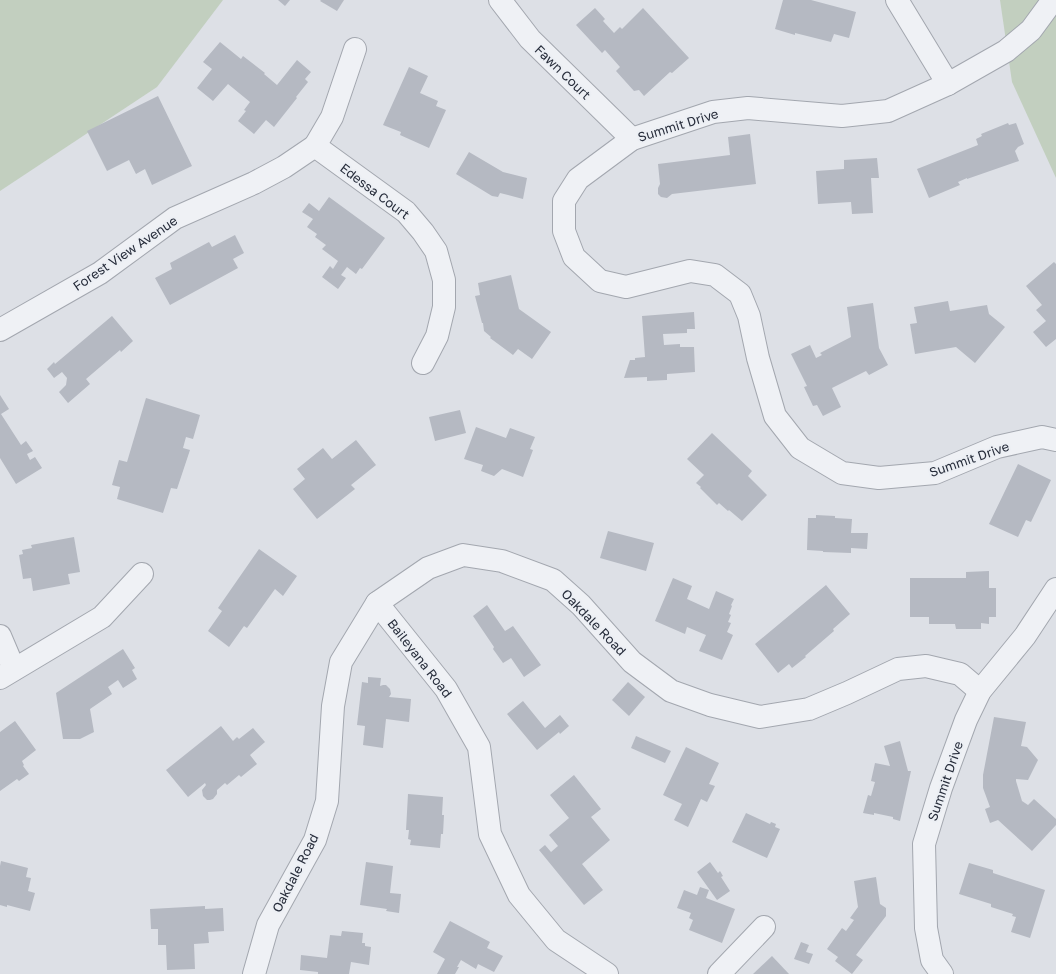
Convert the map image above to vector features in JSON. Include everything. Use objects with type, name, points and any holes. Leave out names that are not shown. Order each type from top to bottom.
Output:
[{"type":"street","name":"Fawn Court","points":[[500,0],[530,39],[632,139]]},
{"type":"street","points":[[897,0],[948,84]]},
{"type":"street","name":"Summit Drive","points":[[1053,0],[1031,30],[1006,51],[948,84],[888,110],[842,116],[748,108],[713,112],[632,139],[578,178],[564,201],[564,231],[574,257],[600,281],[626,287],[690,271],[715,275],[740,294],[749,316],[758,358],[775,416],[800,448],[842,473],[879,478],[935,473],[997,447],[1042,437],[1056,440]]},
{"type":"street","points":[[314,146],[332,117],[355,49]]},
{"type":"street","name":"Forest View Avenue","points":[[0,330],[100,273],[174,218],[254,183],[284,167],[314,146]]},
{"type":"street","name":"Edessa Court","points":[[314,146],[406,212],[436,250],[444,280],[444,307],[437,336],[423,363]]},
{"type":"street","name":"Oakdale Road","points":[[254,974],[268,925],[315,840],[327,801],[333,706],[341,662],[377,603],[428,568],[463,554],[502,561],[553,580],[581,605],[632,662],[671,691],[710,705],[760,718],[809,709],[898,668],[926,666],[960,674],[980,691]]},
{"type":"street","points":[[0,636],[7,674],[102,617],[142,574]]},
{"type":"street","name":"Summit Drive","points":[[942,974],[932,960],[926,928],[924,844],[944,780],[966,720],[980,691],[1025,636],[1056,589]]},
{"type":"street","name":"Baileyana Road","points":[[377,603],[446,689],[479,747],[490,834],[519,895],[556,940],[607,974]]},
{"type":"street","points":[[719,974],[764,927]]},
{"type":"green space","points":[[0,0],[223,0],[157,87],[0,191]]},
{"type":"green space","points":[[1000,0],[1056,0],[1056,178],[1012,82]]},
{"type":"building","points":[[278,0],[290,0],[285,6]]},
{"type":"building","points":[[344,0],[337,11],[320,1]]},
{"type":"building","points":[[783,0],[811,0],[856,12],[849,38],[834,34],[831,42],[795,33],[795,35],[775,29]]},
{"type":"building","points":[[595,8],[605,19],[603,21],[614,33],[620,27],[622,29],[643,8],[689,58],[672,73],[670,72],[644,96],[639,90],[634,91],[616,71],[620,67],[605,50],[602,53],[576,25]]},
{"type":"building","points":[[220,42],[241,59],[243,56],[265,73],[264,74],[277,85],[297,60],[311,72],[305,79],[308,82],[274,127],[266,120],[254,134],[238,121],[246,111],[244,110],[250,102],[228,84],[213,101],[197,88],[212,69],[203,62]]},
{"type":"building","points":[[409,67],[428,76],[420,93],[438,101],[436,106],[446,110],[429,148],[400,135],[401,132],[383,125]]},
{"type":"building","points":[[158,96],[192,166],[152,185],[145,169],[136,174],[129,160],[107,171],[87,131]]},
{"type":"building","points":[[1008,123],[1009,125],[1016,123],[1024,144],[1018,147],[1015,151],[1019,161],[967,178],[958,182],[960,185],[929,198],[917,169],[978,145],[976,139],[982,136],[981,134]]},
{"type":"building","points":[[750,134],[756,184],[672,194],[667,198],[661,197],[658,194],[660,184],[658,164],[730,155],[728,137]]},
{"type":"building","points":[[469,152],[503,172],[527,178],[523,199],[500,193],[498,197],[492,196],[456,174]]},
{"type":"building","points":[[877,158],[879,178],[871,178],[873,213],[852,214],[851,202],[818,204],[816,171],[844,169],[844,160]]},
{"type":"building","points":[[329,197],[385,238],[362,269],[360,268],[356,274],[347,267],[341,275],[346,278],[338,289],[322,277],[330,266],[333,269],[338,261],[322,249],[326,245],[315,237],[317,234],[307,227],[313,219],[302,212],[309,203],[319,211]]},
{"type":"building","points":[[235,235],[244,253],[233,259],[238,268],[170,305],[155,278],[172,269],[170,263],[209,242],[212,247]]},
{"type":"building","points":[[1054,262],[1056,264],[1056,339],[1046,347],[1033,332],[1046,321],[1036,310],[1042,305],[1026,286]]},
{"type":"building","points":[[511,275],[519,309],[551,332],[532,359],[518,349],[513,355],[490,338],[491,337],[484,331],[475,296],[480,295],[478,283]]},
{"type":"building","points":[[948,301],[950,311],[987,305],[989,314],[1005,327],[975,363],[956,347],[915,354],[910,324],[917,323],[914,307]]},
{"type":"building","points":[[873,303],[879,348],[888,365],[869,375],[866,371],[832,388],[841,407],[823,416],[817,405],[813,406],[804,387],[807,386],[791,354],[810,345],[816,358],[822,355],[820,353],[851,337],[847,307]]},
{"type":"building","points":[[694,312],[695,329],[687,329],[687,333],[663,334],[664,345],[680,344],[680,347],[694,347],[695,372],[667,374],[667,380],[647,381],[647,377],[624,378],[630,360],[645,357],[642,316]]},
{"type":"building","points":[[112,316],[133,341],[86,379],[90,384],[68,403],[59,392],[66,385],[67,378],[62,372],[54,378],[47,369]]},
{"type":"building","points":[[0,395],[9,409],[1,414],[21,445],[26,441],[33,451],[27,454],[30,460],[35,457],[42,468],[16,484],[0,458]]},
{"type":"building","points":[[146,398],[200,415],[193,439],[186,437],[183,448],[190,450],[177,489],[171,488],[163,513],[117,499],[120,487],[112,485],[119,460],[127,462]]},
{"type":"building","points":[[460,410],[466,433],[435,441],[429,417]]},
{"type":"building","points":[[476,427],[506,438],[510,428],[535,437],[530,449],[533,450],[523,477],[502,469],[494,476],[481,471],[483,465],[464,459]]},
{"type":"building","points":[[712,433],[752,471],[748,476],[767,495],[742,521],[719,503],[717,505],[700,488],[701,487],[696,483],[704,475],[687,459]]},
{"type":"building","points":[[356,440],[376,465],[351,485],[355,489],[317,519],[293,489],[305,479],[297,469],[323,448],[332,459]]},
{"type":"building","points":[[1018,464],[1051,480],[1031,522],[1026,520],[1018,537],[989,524]]},
{"type":"building","points":[[816,515],[852,519],[851,533],[868,533],[867,549],[851,548],[851,553],[807,550],[808,518],[816,518]]},
{"type":"building","points":[[608,531],[654,543],[646,571],[600,558]]},
{"type":"building","points":[[74,537],[80,572],[68,574],[70,584],[33,591],[31,578],[23,579],[19,555],[23,554],[22,550],[32,548],[31,545]]},
{"type":"building","points":[[259,549],[297,576],[283,596],[275,589],[247,628],[244,626],[229,647],[208,631],[222,611],[218,608]]},
{"type":"building","points":[[989,571],[989,588],[996,588],[996,617],[989,617],[989,624],[981,623],[981,629],[956,629],[955,624],[929,624],[929,617],[910,617],[910,578],[966,578],[966,572]]},
{"type":"building","points":[[673,578],[692,586],[687,599],[709,609],[716,591],[734,599],[731,605],[729,614],[731,615],[728,622],[731,623],[727,632],[733,635],[722,660],[699,651],[706,635],[687,627],[685,634],[655,621]]},
{"type":"building","points":[[826,585],[850,614],[833,629],[834,631],[805,656],[806,657],[792,668],[789,664],[778,673],[755,644]]},
{"type":"building","points":[[487,605],[505,631],[513,626],[541,665],[524,677],[511,658],[503,663],[473,616]]},
{"type":"building","points":[[123,649],[135,668],[132,670],[137,679],[123,688],[118,680],[108,687],[112,694],[90,709],[94,732],[80,739],[63,739],[56,693]]},
{"type":"building","points":[[368,677],[381,678],[380,686],[386,685],[390,689],[391,694],[389,697],[411,699],[409,722],[386,719],[383,748],[363,745],[365,726],[357,725],[362,682],[368,683]]},
{"type":"building","points":[[628,682],[645,697],[629,716],[612,700]]},
{"type":"building","points":[[523,701],[545,728],[560,715],[569,726],[537,750],[507,714]]},
{"type":"building","points":[[994,717],[1026,722],[1021,746],[1027,747],[1038,760],[1028,780],[1016,779],[1022,801],[1028,805],[1034,799],[1056,819],[1056,825],[1032,851],[998,820],[990,823],[985,809],[990,807],[983,788],[983,775]]},
{"type":"building","points":[[15,721],[36,750],[22,761],[23,766],[29,774],[19,781],[17,779],[0,791],[0,732]]},
{"type":"building","points":[[221,726],[233,741],[237,737],[239,739],[253,728],[265,742],[250,755],[257,764],[241,777],[239,775],[227,785],[225,783],[217,790],[217,794],[213,799],[207,800],[203,796],[202,790],[206,785],[205,783],[188,797],[166,770]]},
{"type":"building","points":[[636,736],[671,751],[665,763],[631,748]]},
{"type":"building","points":[[900,741],[908,771],[911,771],[900,821],[893,819],[893,817],[874,813],[874,815],[863,813],[868,795],[871,796],[875,782],[871,781],[875,763],[890,766],[884,746]]},
{"type":"building","points":[[686,747],[719,763],[709,784],[715,786],[707,802],[701,799],[688,827],[674,820],[682,804],[663,795]]},
{"type":"building","points":[[574,775],[601,809],[591,817],[610,840],[582,864],[603,890],[584,905],[539,850],[545,845],[551,852],[558,846],[549,835],[569,818],[550,795]]},
{"type":"building","points":[[408,794],[443,797],[443,834],[441,834],[440,848],[410,845],[411,840],[408,839],[409,830],[406,830]]},
{"type":"building","points":[[746,813],[770,824],[771,822],[776,824],[775,827],[780,829],[767,858],[732,842]]},
{"type":"building","points":[[1,861],[28,868],[26,877],[31,878],[28,891],[35,893],[30,911],[7,905],[7,907],[0,905]]},
{"type":"building","points":[[366,862],[393,866],[390,893],[401,894],[399,913],[386,911],[387,909],[360,905]]},
{"type":"building","points":[[710,862],[718,873],[720,871],[723,876],[721,877],[730,891],[717,900],[697,872]]},
{"type":"building","points":[[969,863],[993,870],[993,873],[1045,890],[1030,938],[1011,932],[1016,917],[1012,916],[1013,914],[991,907],[991,904],[959,894]]},
{"type":"building","points":[[876,877],[880,904],[886,908],[886,916],[856,955],[863,960],[852,974],[835,961],[838,957],[827,949],[842,928],[846,931],[854,920],[850,918],[858,907],[854,881]]},
{"type":"building","points":[[700,887],[709,890],[706,898],[735,909],[722,943],[689,930],[693,920],[689,918],[691,913],[677,908],[684,890],[697,895]]},
{"type":"building","points":[[205,906],[205,909],[223,908],[224,931],[208,932],[209,943],[194,944],[195,969],[167,970],[166,945],[158,945],[158,929],[151,929],[150,909]]},
{"type":"building","points":[[450,921],[490,942],[487,948],[503,956],[494,972],[478,964],[476,969],[461,960],[455,974],[437,974],[445,959],[433,952]]},
{"type":"building","points":[[342,931],[363,933],[362,943],[365,943],[365,946],[371,947],[369,965],[351,962],[349,974],[318,974],[318,972],[300,970],[301,955],[327,958],[330,935],[341,936]]},
{"type":"building","points":[[801,942],[809,945],[806,952],[813,954],[809,964],[794,959]]},
{"type":"building","points":[[772,956],[789,974],[753,974]]}]
